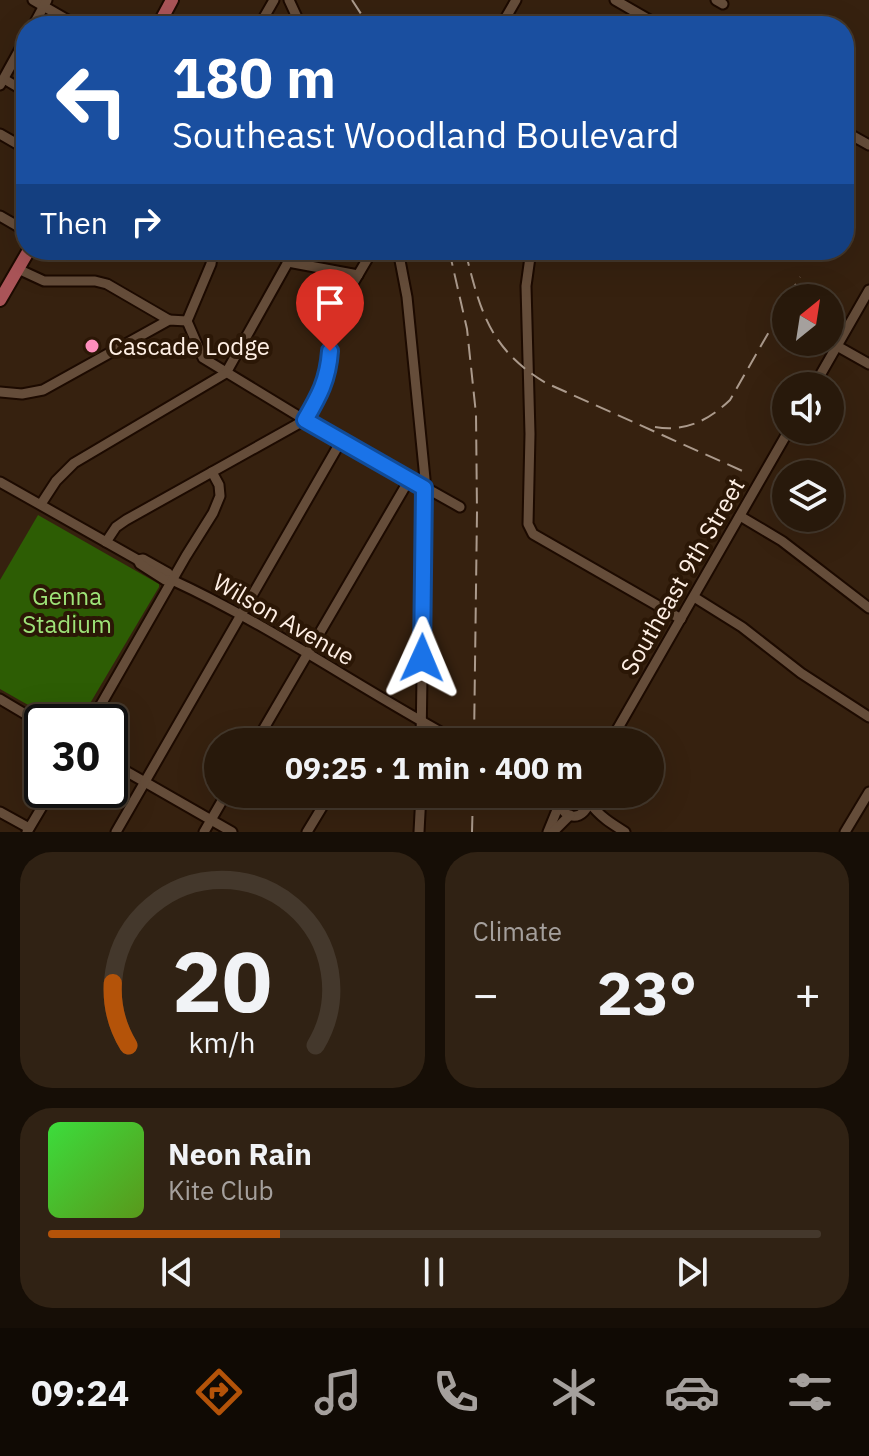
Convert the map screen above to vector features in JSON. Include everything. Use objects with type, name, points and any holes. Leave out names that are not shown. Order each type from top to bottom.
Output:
[{"type":"main road","points":[[0,300],[23,260]]},
{"type":"street","points":[[33,0],[45,3],[64,16]]},
{"type":"street","points":[[615,0],[643,16]]},
{"type":"street","points":[[2,82],[16,56]]},
{"type":"street","points":[[212,260],[187,321],[203,358],[341,441],[460,507]]},
{"type":"street","points":[[106,542],[116,527],[126,520],[305,420],[324,388],[329,369],[332,325],[338,309],[367,260]]},
{"type":"street","points":[[400,260],[407,297],[425,479],[421,728]]},
{"type":"street","points":[[530,260],[526,286],[530,434],[528,524],[533,534],[681,619]]},
{"type":"street","points":[[41,504],[56,481],[74,463],[226,373],[288,262],[358,275]]},
{"type":"street","points":[[18,269],[44,281],[95,281],[107,284],[169,320],[187,321]]},
{"type":"street","points":[[844,334],[869,290]]},
{"type":"street","points":[[0,392],[22,394],[43,390],[169,320]]},
{"type":"street","points":[[844,350],[869,364]]},
{"type":"street","points":[[116,832],[341,441]]},
{"type":"street","name":"Southeast 9th Street","points":[[618,728],[781,444]]},
{"type":"street","points":[[101,704],[213,513],[220,496],[219,485],[212,472]]},
{"type":"street","points":[[264,728],[409,480]]},
{"type":"street","name":"Wilson Avenue","points":[[0,482],[138,560],[143,559],[168,573],[172,580],[219,602],[432,728]]},
{"type":"street","points":[[740,516],[782,541],[869,608]]},
{"type":"street","points":[[694,597],[742,627],[801,673],[869,717]]},
{"type":"street","points":[[0,699],[24,713]]},
{"type":"street","points":[[128,772],[232,832]]},
{"type":"street","points":[[845,832],[869,792]]},
{"type":"street","points":[[0,812],[28,830],[41,808]]},
{"type":"street","points":[[204,832],[218,808]]},
{"type":"street","points":[[307,832],[322,808]]},
{"type":"street","points":[[419,832],[420,808]]},
{"type":"street","points":[[551,832],[556,808]]},
{"type":"street","points":[[562,808],[575,815],[610,823]]},
{"type":"street","points":[[551,832],[588,808]]},
{"type":"street","points":[[594,808],[625,832]]},
{"type":"green space","name":"Genna Stadium","points":[[38,515],[159,584],[159,587],[90,704],[26,704],[0,689],[0,580]]},
{"type":"railway","points":[[352,0],[362,16]]},
{"type":"railway","points":[[451,260],[467,329],[476,414],[474,728]]},
{"type":"railway","points":[[468,260],[490,326],[499,342],[527,370],[546,383],[747,473]]},
{"type":"railway","points":[[796,284],[800,277]]},
{"type":"railway","points":[[655,427],[676,428],[696,423],[730,400],[772,326]]},
{"type":"railway","points":[[472,832],[473,808]]},
{"type":"place","name":"Cascade Lodge","points":[[92,346]]},
{"type":"route","points":[[330,351],[324,388],[305,420],[424,488],[422,658]]}]
